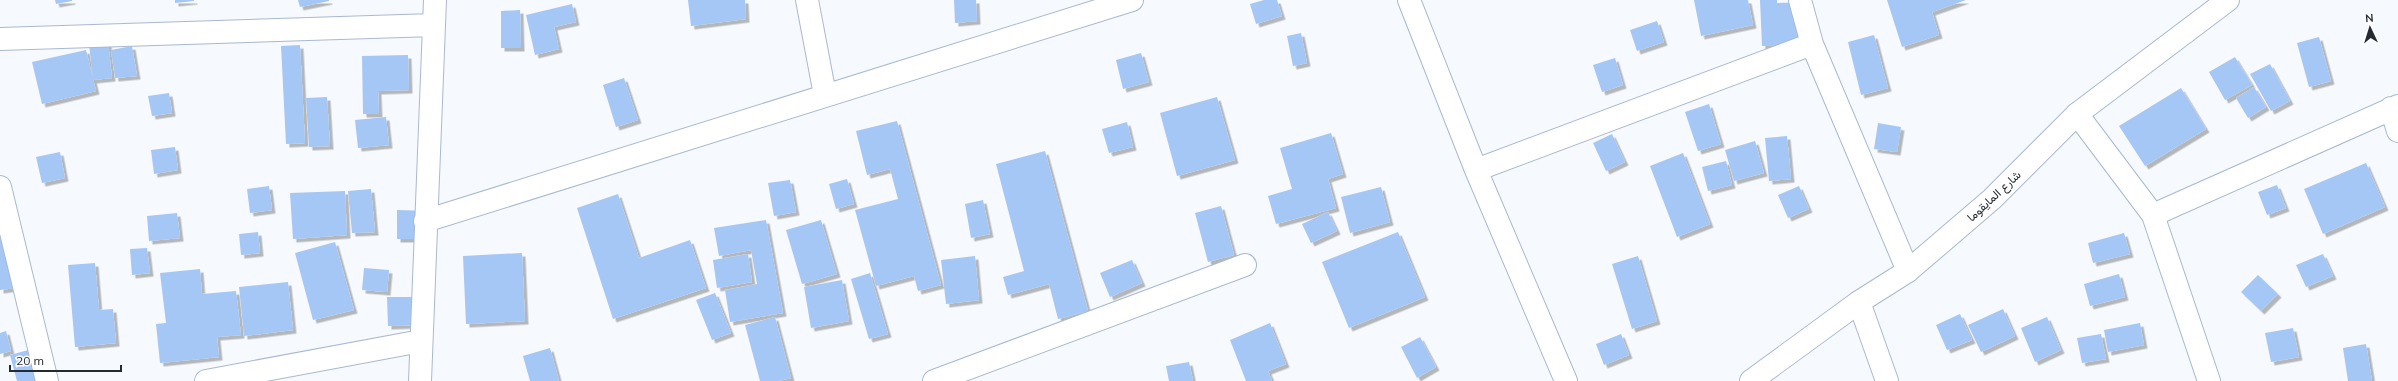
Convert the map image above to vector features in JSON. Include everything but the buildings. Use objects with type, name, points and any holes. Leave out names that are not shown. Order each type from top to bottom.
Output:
[{"type":"street","points":[[420,381],[425,221],[435,0]]},
{"type":"street","points":[[807,0],[825,95]]},
{"type":"street","points":[[425,221],[1132,0]]},
{"type":"street","points":[[1409,0],[1476,170],[1566,381]]},
{"type":"street","points":[[1800,0],[1812,44],[1908,271]]},
{"type":"street","name":"شارع المايقوما","points":[[1752,380],[1859,302],[1908,271],[1992,199],[2077,114],[2228,0]]},
{"type":"street","points":[[0,39],[434,25]]},
{"type":"street","points":[[1476,170],[1812,44]]},
{"type":"street","points":[[2153,215],[2394,107],[2398,132]]},
{"type":"street","points":[[2077,114],[2153,215],[2209,381]]},
{"type":"street","points":[[0,189],[47,381]]},
{"type":"street","points":[[934,381],[972,374],[1245,264]]},
{"type":"street","points":[[1859,302],[1887,381]]},
{"type":"street","points":[[206,381],[421,341]]}]
